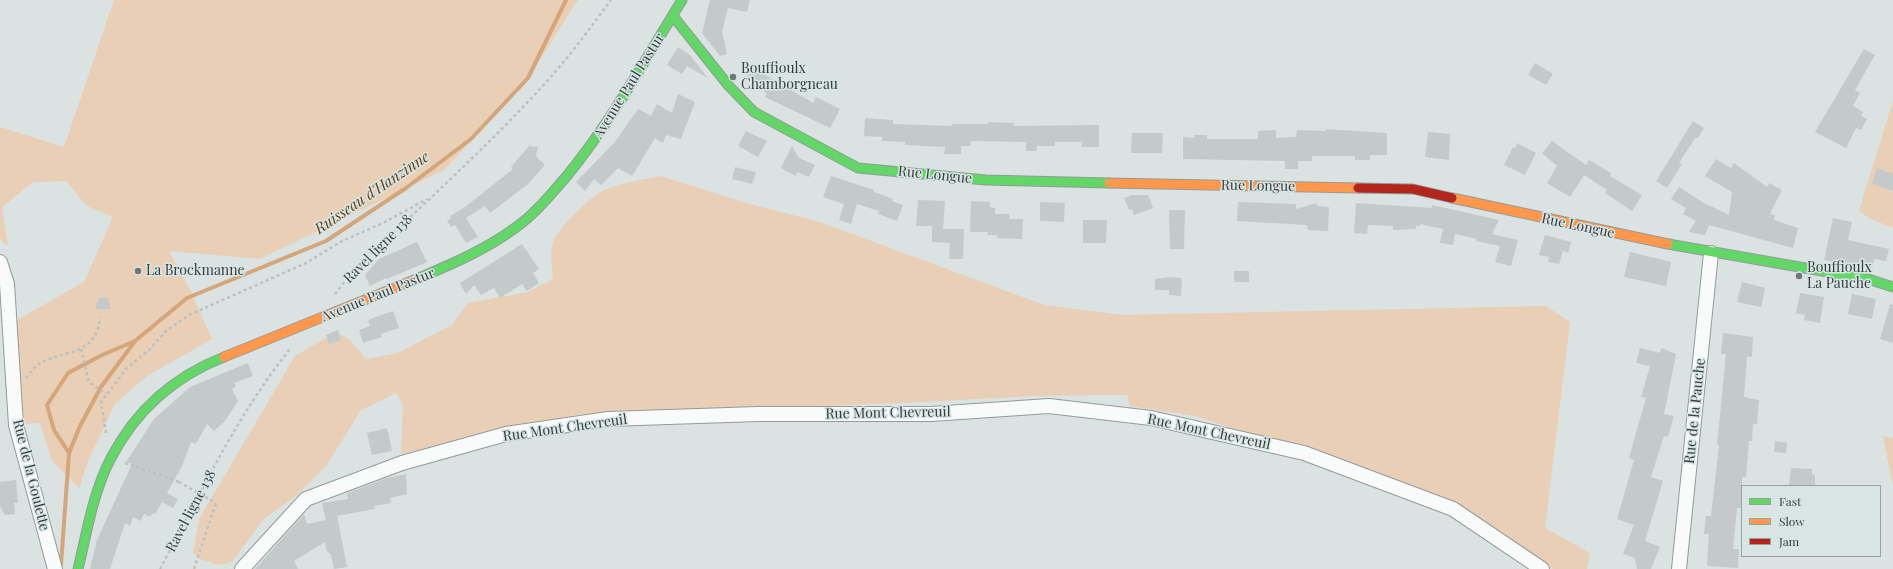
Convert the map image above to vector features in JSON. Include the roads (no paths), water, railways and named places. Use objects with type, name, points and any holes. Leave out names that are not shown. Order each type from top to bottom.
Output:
[{"type":"street","name":"Avenue Paul Pastur","points":[[78,569],[95,499],[110,459],[134,420],[174,382],[211,362],[386,292],[470,256],[515,228],[543,204],[578,162],[611,117],[682,0]]},
{"type":"street","name":"Rue Longue","points":[[673,16],[728,85],[754,112],[858,168],[986,180],[1413,189],[1620,235],[1711,253],[1892,283]]},
{"type":"street","name":"Rue de la Pauche","points":[[1679,569],[1711,253]]},
{"type":"street","name":"Rue de la Goulette","points":[[0,262],[7,284],[16,424],[55,569]]},
{"type":"street","name":"Rue Mont Chevreuil","points":[[242,569],[306,499],[402,463],[506,434],[608,419],[758,414],[931,414],[1049,406],[1151,418],[1304,453],[1453,509],[1542,569]]},
{"type":"waterway","name":"Ruisseau d'Hanzinne","points":[[61,565],[69,453],[80,426],[101,387],[135,341],[187,298],[326,241],[406,188],[471,139],[528,78],[566,0]]},
{"type":"waterway","name":"Ruisseau d'Hanzinne","points":[[69,453],[54,430],[47,405],[68,373],[102,355],[135,341]]},
{"type":"place","name":"Bouffioulx Chamborgneau","points":[[733,77]]},
{"type":"place","name":"La Brockmanne","points":[[138,271]]},
{"type":"place","name":"Bouffioulx La Pauche","points":[[1799,276]]}]
